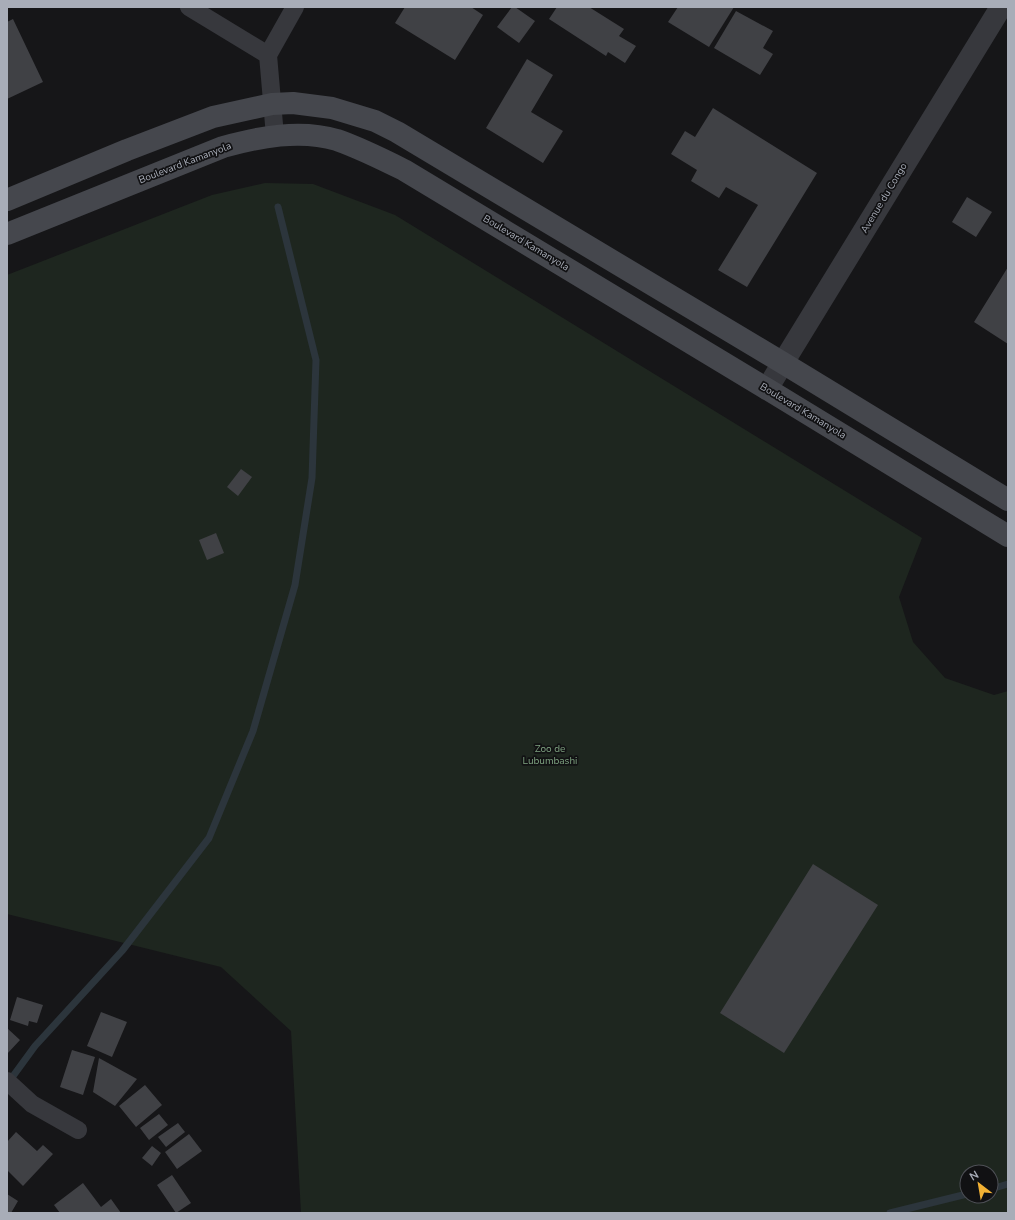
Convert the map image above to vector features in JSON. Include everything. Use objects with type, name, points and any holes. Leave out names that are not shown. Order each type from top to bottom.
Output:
[{"type":"main road","points":[[7,200],[127,150],[207,119],[239,111],[272,104],[293,103],[332,108],[374,120],[392,129],[783,363],[1008,500]]},
{"type":"main road","name":"Boulevard Kamanyola","points":[[7,234],[223,147],[248,140],[275,136],[314,136],[336,140],[360,149],[404,170],[768,389],[1008,536]]},
{"type":"street","points":[[189,7],[268,55]]},
{"type":"street","points":[[275,136],[268,55],[295,7]]},
{"type":"street","name":"Avenue du Congo","points":[[768,389],[1001,7]]},
{"type":"street","points":[[7,1082],[32,1104],[78,1130]]},
{"type":"green space","name":"Zoo de Lubumbashi","points":[[265,183],[313,184],[395,215],[922,538],[899,597],[913,642],[945,678],[994,695],[1008,691],[1008,1213],[301,1213],[291,1031],[221,967],[7,914],[7,275],[212,195]]},
{"type":"building","points":[[405,7],[471,7],[483,15],[455,60],[395,23]]},
{"type":"building","points":[[512,7],[515,7],[535,21],[519,43],[497,27]]},
{"type":"building","points":[[557,7],[589,7],[624,29],[619,36],[636,46],[625,63],[608,52],[606,56],[549,19]]},
{"type":"building","points":[[678,7],[734,7],[709,47],[668,22]]},
{"type":"building","points":[[736,11],[773,31],[763,48],[773,54],[760,75],[714,48]]},
{"type":"building","points":[[13,19],[43,82],[7,99],[7,22]]},
{"type":"building","points":[[527,59],[553,75],[531,112],[563,131],[543,163],[486,128]]},
{"type":"building","points":[[713,108],[817,173],[747,287],[718,270],[758,205],[726,187],[719,198],[691,181],[697,170],[671,154],[685,131],[695,137]]},
{"type":"building","points":[[967,197],[992,212],[976,237],[952,222]]},
{"type":"building","points":[[1008,267],[1008,344],[974,322]]},
{"type":"building","points":[[241,469],[252,477],[238,496],[227,487]]},
{"type":"building","points":[[216,533],[224,553],[207,560],[199,540]]},
{"type":"building","points":[[813,864],[878,905],[784,1053],[720,1013]]},
{"type":"building","points":[[17,997],[43,1005],[37,1023],[29,1021],[28,1026],[10,1020]]},
{"type":"building","points":[[101,1012],[127,1022],[112,1057],[87,1046]]},
{"type":"building","points":[[7,1028],[20,1040],[7,1054]]},
{"type":"building","points":[[72,1050],[95,1057],[83,1095],[60,1087]]},
{"type":"building","points":[[99,1058],[137,1079],[115,1106],[93,1092]]},
{"type":"building","points":[[145,1085],[162,1105],[136,1127],[119,1106]]},
{"type":"building","points":[[159,1114],[168,1125],[149,1140],[140,1128]]},
{"type":"building","points":[[178,1123],[185,1132],[166,1147],[158,1137]]},
{"type":"building","points":[[16,1132],[37,1151],[43,1145],[53,1154],[23,1186],[7,1170],[7,1142]]},
{"type":"building","points":[[189,1134],[202,1151],[177,1169],[165,1152]]},
{"type":"building","points":[[152,1146],[161,1153],[152,1166],[142,1158]]},
{"type":"building","points":[[172,1175],[191,1203],[176,1213],[157,1185]]},
{"type":"building","points":[[83,1183],[101,1207],[111,1199],[121,1213],[60,1213],[54,1205]]},
{"type":"building","points":[[7,1194],[18,1201],[11,1213],[7,1213]]},
{"type":"waterway","points":[[8,1083],[35,1046],[122,951],[209,838],[253,731],[295,585],[312,478],[316,360],[278,207]]},
{"type":"waterway","points":[[999,1187],[1008,1184]]},
{"type":"waterway","points":[[890,1213],[959,1196]]}]
